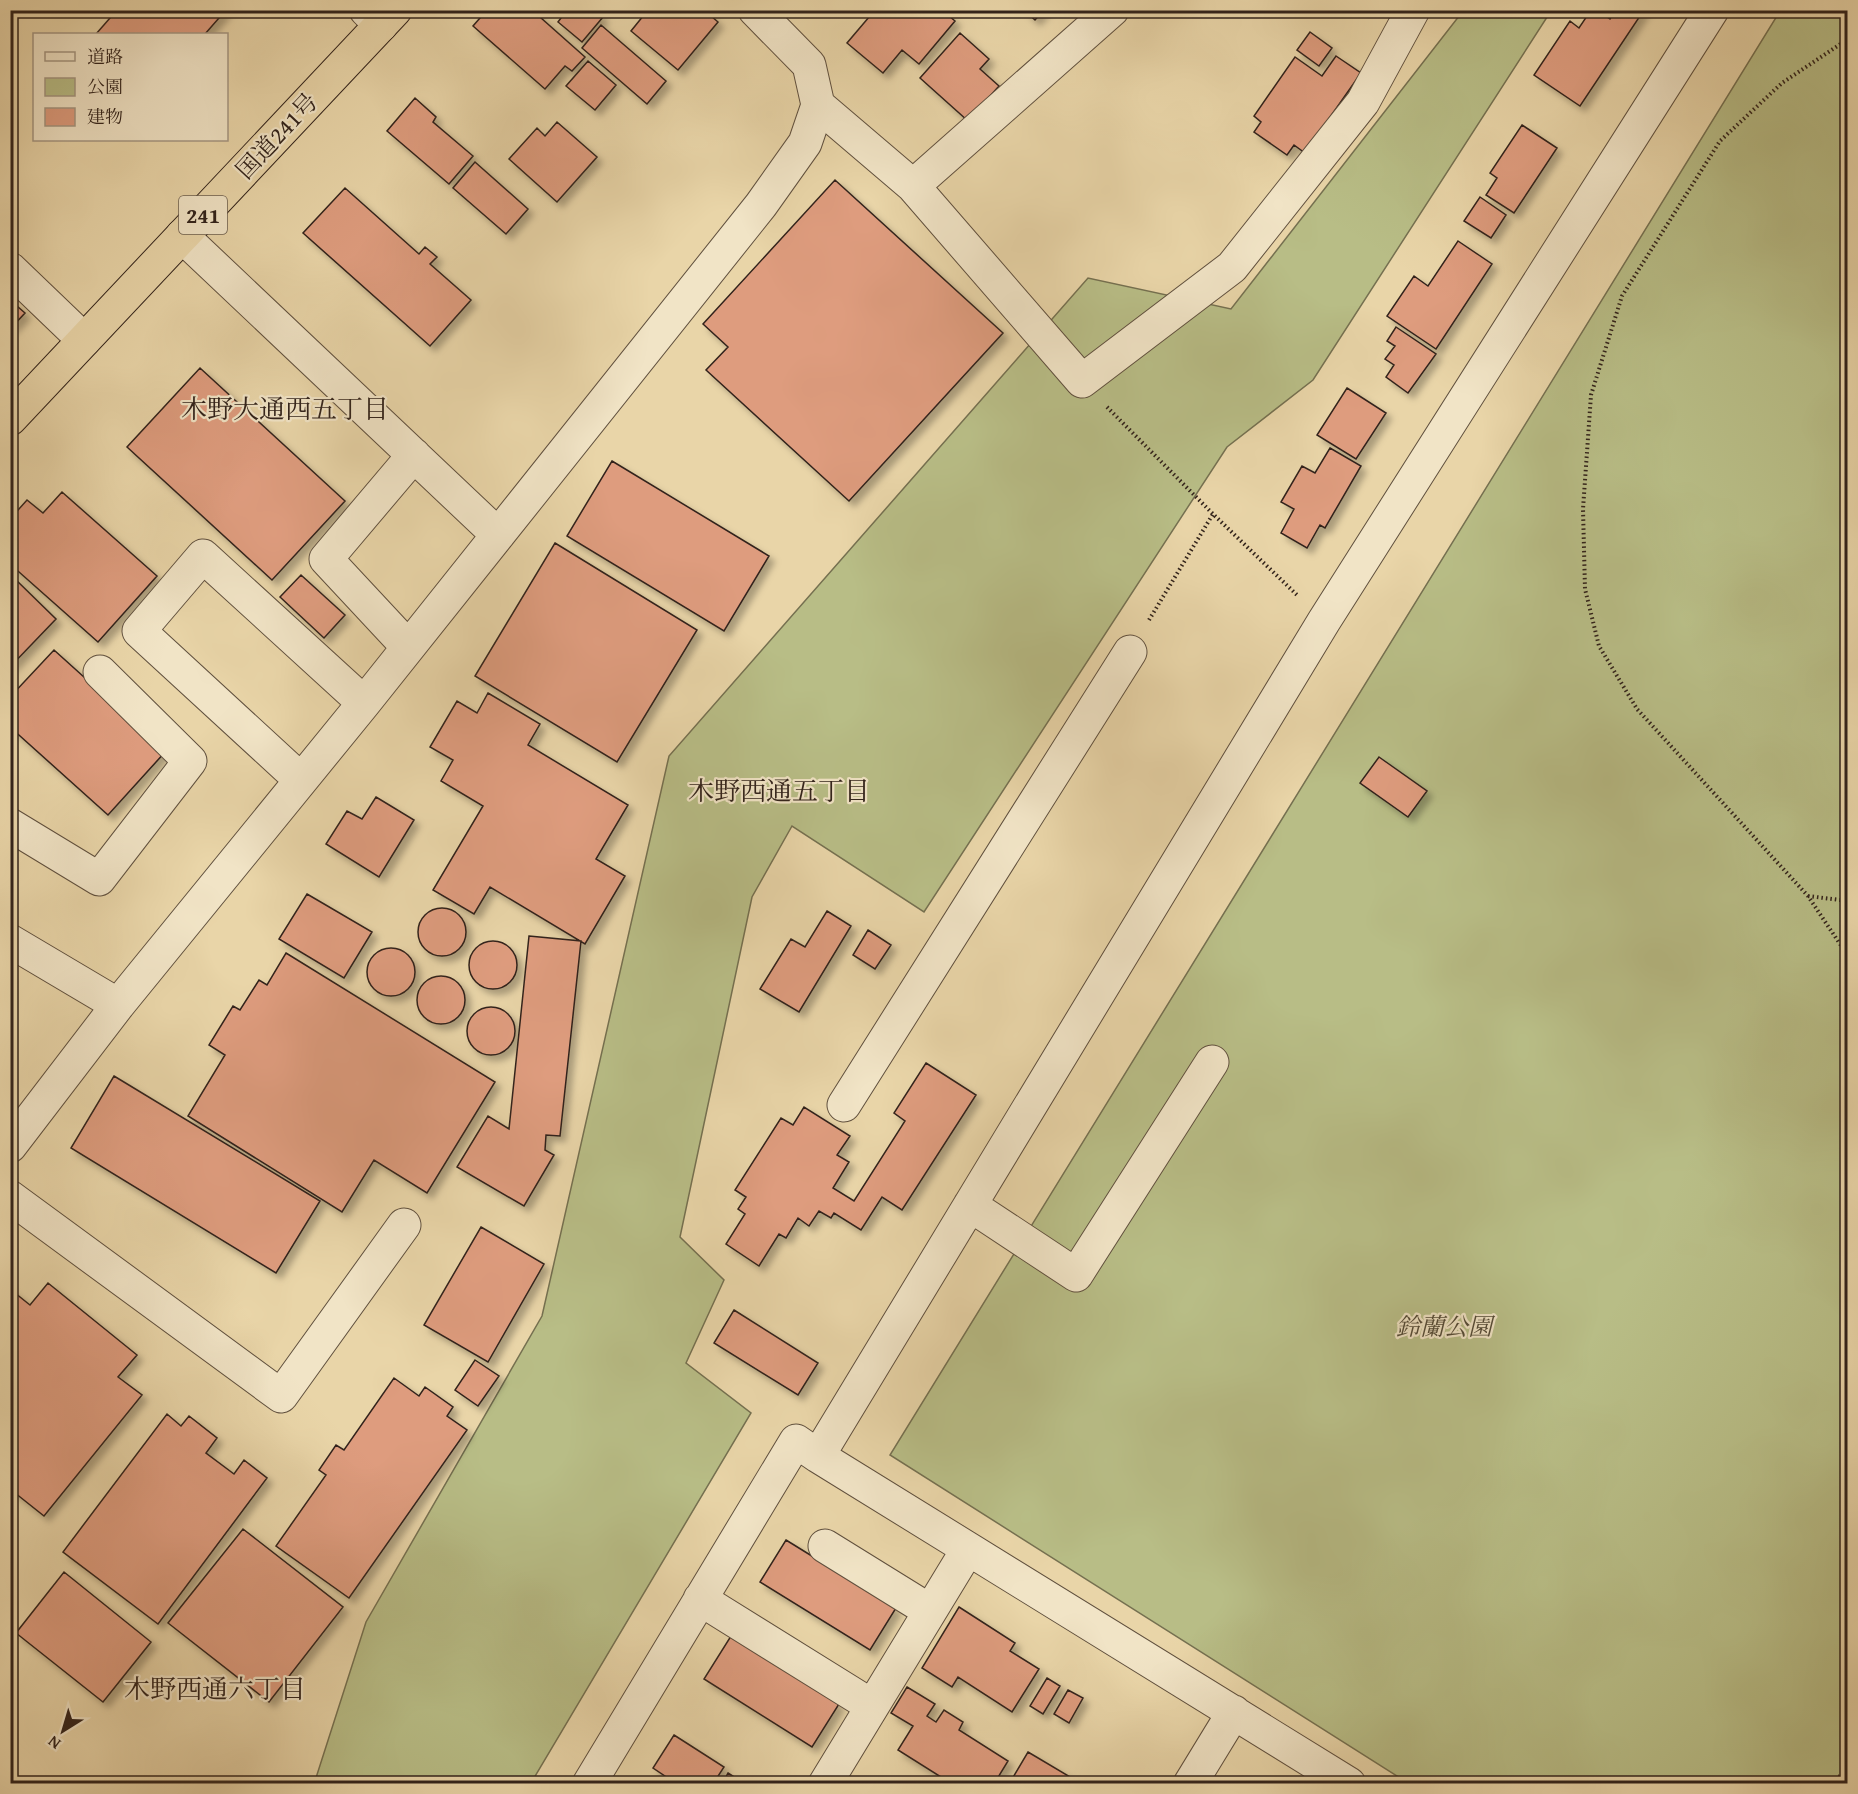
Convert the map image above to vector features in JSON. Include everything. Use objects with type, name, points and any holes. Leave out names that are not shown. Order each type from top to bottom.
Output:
[{"type":"highway","name":"国道241号","points":[[10,419],[182,236],[381,15]]},
{"type":"street","points":[[10,1146],[118,1005],[364,703],[761,205],[805,143],[818,105],[809,66],[754,10]]},
{"type":"street","points":[[913,186],[1112,10]]},
{"type":"street","points":[[818,105],[913,186],[1082,381],[1232,267],[1363,102],[1413,10]]},
{"type":"street","points":[[818,1456],[1324,621],[1712,10]]},
{"type":"street","points":[[182,236],[498,535]]},
{"type":"street","points":[[10,269],[84,340]]},
{"type":"street","points":[[408,646],[326,559],[414,455]]},
{"type":"street","points":[[301,780],[139,631],[203,556],[364,703]]},
{"type":"street","points":[[844,1105],[1130,651]]},
{"type":"street","points":[[13,833],[99,879],[190,760],[100,672]]},
{"type":"street","points":[[10,941],[118,1005]]},
{"type":"street","points":[[970,1205],[1076,1275],[1212,1062]]},
{"type":"street","points":[[10,1197],[281,1396],[404,1225]]},
{"type":"street","points":[[589,1784],[796,1442],[1349,1784]]},
{"type":"street","points":[[825,1546],[930,1611]]},
{"type":"street","points":[[825,1784],[968,1549]]},
{"type":"street","points":[[700,1599],[872,1706]]},
{"type":"street","points":[[1190,1784],[1234,1712]]},
{"type":"path","points":[[1848,39],[1782,83],[1719,141],[1622,296],[1591,395],[1583,509],[1585,589],[1599,646],[1637,709],[1808,896],[1848,956]]},
{"type":"path","points":[[1082,381],[1213,514],[1324,621]]},
{"type":"path","points":[[1130,651],[1213,514]]},
{"type":"path","points":[[1808,896],[1848,901]]},
{"type":"path","points":[[1834,1784],[1848,1765]]},
{"type":"green space","points":[[1463,11],[1551,11],[1313,380],[1227,447],[924,912],[792,826],[752,897],[680,1237],[724,1280],[686,1363],[751,1413],[531,1783],[314,1784],[366,1622],[542,1316],[669,756],[1088,278],[1231,309]]},
{"type":"green space","name":"鈴蘭公園","points":[[1780,11],[1847,11],[1847,1783],[1408,1783],[890,1455]]},
{"type":"building","points":[[117,10],[226,10],[206,33],[97,33]]},
{"type":"building","points":[[487,10],[532,10],[585,57],[572,71],[565,66],[545,89],[473,26]]},
{"type":"building","points":[[567,10],[595,10],[603,17],[582,42],[558,22]]},
{"type":"building","points":[[648,10],[704,10],[718,22],[678,70],[631,31]]},
{"type":"building","points":[[875,10],[942,10],[955,21],[919,64],[902,50],[883,73],[847,43]]},
{"type":"building","points":[[1024,10],[1044,10],[1035,20]]},
{"type":"building","points":[[1591,10],[1597,10],[1610,19],[1615,10],[1644,10],[1580,106],[1534,75],[1570,21],[1579,28]]},
{"type":"building","points":[[601,25],[666,81],[647,104],[582,48]]},
{"type":"building","points":[[1310,32],[1332,48],[1319,66],[1297,50]]},
{"type":"building","points":[[960,33],[989,59],[980,69],[999,86],[968,121],[920,78]]},
{"type":"building","points":[[1336,56],[1361,73],[1305,153],[1294,145],[1287,155],[1254,132],[1261,122],[1254,116],[1295,57],[1322,76]]},
{"type":"building","points":[[588,61],[616,85],[595,110],[566,86]]},
{"type":"building","points":[[415,98],[436,117],[433,122],[473,156],[449,184],[387,131]]},
{"type":"building","points":[[557,122],[597,157],[557,202],[509,159],[537,128],[545,136]]},
{"type":"building","points":[[1522,125],[1557,148],[1514,213],[1486,195],[1497,178],[1490,173]]},
{"type":"building","points":[[475,162],[528,209],[506,234],[453,188]]},
{"type":"building","points":[[835,180],[1003,333],[849,501],[706,370],[728,347],[703,324]]},
{"type":"building","points":[[345,188],[419,254],[425,247],[437,257],[430,264],[471,300],[430,346],[303,233]]},
{"type":"building","points":[[1480,197],[1506,215],[1491,238],[1464,221]]},
{"type":"building","points":[[1458,241],[1492,264],[1436,349],[1387,316],[1414,276],[1428,286]]},
{"type":"building","points":[[10,300],[25,313],[10,329]]},
{"type":"building","points":[[1396,327],[1436,354],[1408,393],[1386,377],[1394,365],[1385,359],[1395,346],[1387,341]]},
{"type":"building","points":[[200,368],[345,501],[272,580],[127,447]]},
{"type":"building","points":[[1347,388],[1386,413],[1356,459],[1317,435]]},
{"type":"building","points":[[1330,448],[1361,466],[1325,528],[1320,525],[1307,548],[1281,533],[1294,509],[1281,502],[1302,466],[1315,473]]},
{"type":"building","points":[[612,461],[769,556],[724,631],[567,536]]},
{"type":"building","points":[[62,492],[157,576],[98,642],[10,564],[10,550],[13,547],[10,544],[10,519],[27,500],[43,513]]},
{"type":"building","points":[[555,543],[697,630],[617,762],[475,676]]},
{"type":"building","points":[[301,575],[345,615],[324,638],[280,597]]},
{"type":"building","points":[[13,577],[56,619],[10,667],[10,580]]},
{"type":"building","points":[[54,650],[166,751],[108,815],[10,727],[10,697]]},
{"type":"building","points":[[488,693],[540,724],[528,745],[628,805],[596,859],[625,876],[585,944],[490,887],[474,914],[433,890],[483,806],[441,781],[453,760],[430,747],[457,701],[477,713]]},
{"type":"building","points":[[1379,757],[1427,791],[1408,817],[1360,783]]},
{"type":"building","points":[[376,797],[414,820],[379,877],[326,844],[347,811],[362,819]]},
{"type":"building","points":[[307,894],[372,932],[344,978],[279,939]]},
{"type":"building","points":[[442,908],[459,915],[466,932],[459,949],[442,956],[425,949],[418,932],[425,915]]},
{"type":"building","points":[[827,911],[851,926],[799,1012],[760,989],[791,939],[805,947]]},
{"type":"building","points":[[868,930],[891,945],[875,969],[853,955]]},
{"type":"building","points":[[529,936],[581,941],[560,1136],[546,1135],[545,1150],[554,1155],[524,1206],[457,1167],[488,1116],[509,1129]]},
{"type":"building","points":[[493,941],[510,948],[517,965],[510,982],[493,989],[476,982],[469,965],[476,948]]},
{"type":"building","points":[[391,948],[408,955],[415,972],[408,989],[391,996],[374,989],[367,972],[374,955]]},
{"type":"building","points":[[286,953],[495,1082],[427,1193],[374,1160],[342,1212],[188,1116],[225,1055],[209,1045],[233,1006],[240,1010],[259,980],[267,985]]},
{"type":"building","points":[[441,976],[458,983],[465,1000],[458,1017],[441,1024],[424,1017],[417,1000],[424,983]]},
{"type":"building","points":[[491,1007],[508,1014],[515,1031],[508,1048],[491,1055],[474,1048],[467,1031],[474,1014]]},
{"type":"building","points":[[926,1063],[976,1095],[902,1210],[882,1197],[861,1230],[834,1213],[831,1218],[819,1211],[809,1226],[798,1218],[786,1238],[779,1234],[759,1266],[726,1244],[745,1214],[738,1209],[746,1197],[735,1190],[781,1118],[793,1125],[804,1107],[850,1136],[837,1155],[849,1162],[833,1188],[854,1201],[905,1121],[894,1113]]},
{"type":"building","points":[[114,1076],[320,1201],[276,1273],[71,1148]]},
{"type":"building","points":[[481,1227],[544,1264],[488,1362],[424,1325]]},
{"type":"building","points":[[48,1283],[137,1355],[118,1377],[142,1395],[44,1516],[10,1489],[10,1289],[30,1305]]},
{"type":"building","points":[[734,1310],[818,1363],[798,1395],[714,1343]]},
{"type":"building","points":[[475,1360],[499,1376],[478,1406],[455,1390]]},
{"type":"building","points":[[394,1378],[419,1396],[425,1387],[453,1407],[447,1416],[467,1430],[349,1598],[276,1546],[326,1475],[319,1470],[336,1445],[344,1450]]},
{"type":"building","points":[[167,1414],[181,1426],[189,1416],[217,1438],[206,1453],[234,1474],[244,1460],[267,1478],[158,1624],[63,1552]]},
{"type":"building","points":[[243,1529],[343,1607],[269,1702],[168,1623]]},
{"type":"building","points":[[786,1540],[896,1608],[870,1650],[760,1582]]},
{"type":"building","points":[[64,1572],[151,1642],[103,1702],[16,1633]]},
{"type":"building","points":[[959,1607],[1015,1643],[1010,1651],[1039,1669],[1012,1712],[958,1677],[952,1687],[922,1668]]},
{"type":"building","points":[[731,1636],[839,1704],[812,1747],[704,1679]]},
{"type":"building","points":[[1047,1678],[1060,1686],[1043,1714],[1030,1706]]},
{"type":"building","points":[[907,1687],[935,1704],[927,1716],[936,1722],[944,1710],[963,1722],[959,1730],[1008,1761],[994,1784],[952,1784],[898,1750],[913,1726],[891,1713]]},
{"type":"building","points":[[1068,1690],[1083,1698],[1069,1723],[1054,1714]]},
{"type":"building","points":[[674,1735],[724,1767],[713,1784],[677,1784],[653,1768]]},
{"type":"building","points":[[1028,1752],[1077,1781],[1076,1784],[1009,1784]]},
{"type":"building","points":[[728,1773],[745,1784],[722,1784]]},
{"type":"district","name":"木野大通西五丁目","points":[[285,409]]},
{"type":"district","name":"木野西通五丁目","points":[[779,791]]},
{"type":"district","name":"木野西通六丁目","points":[[215,1689]]}]
